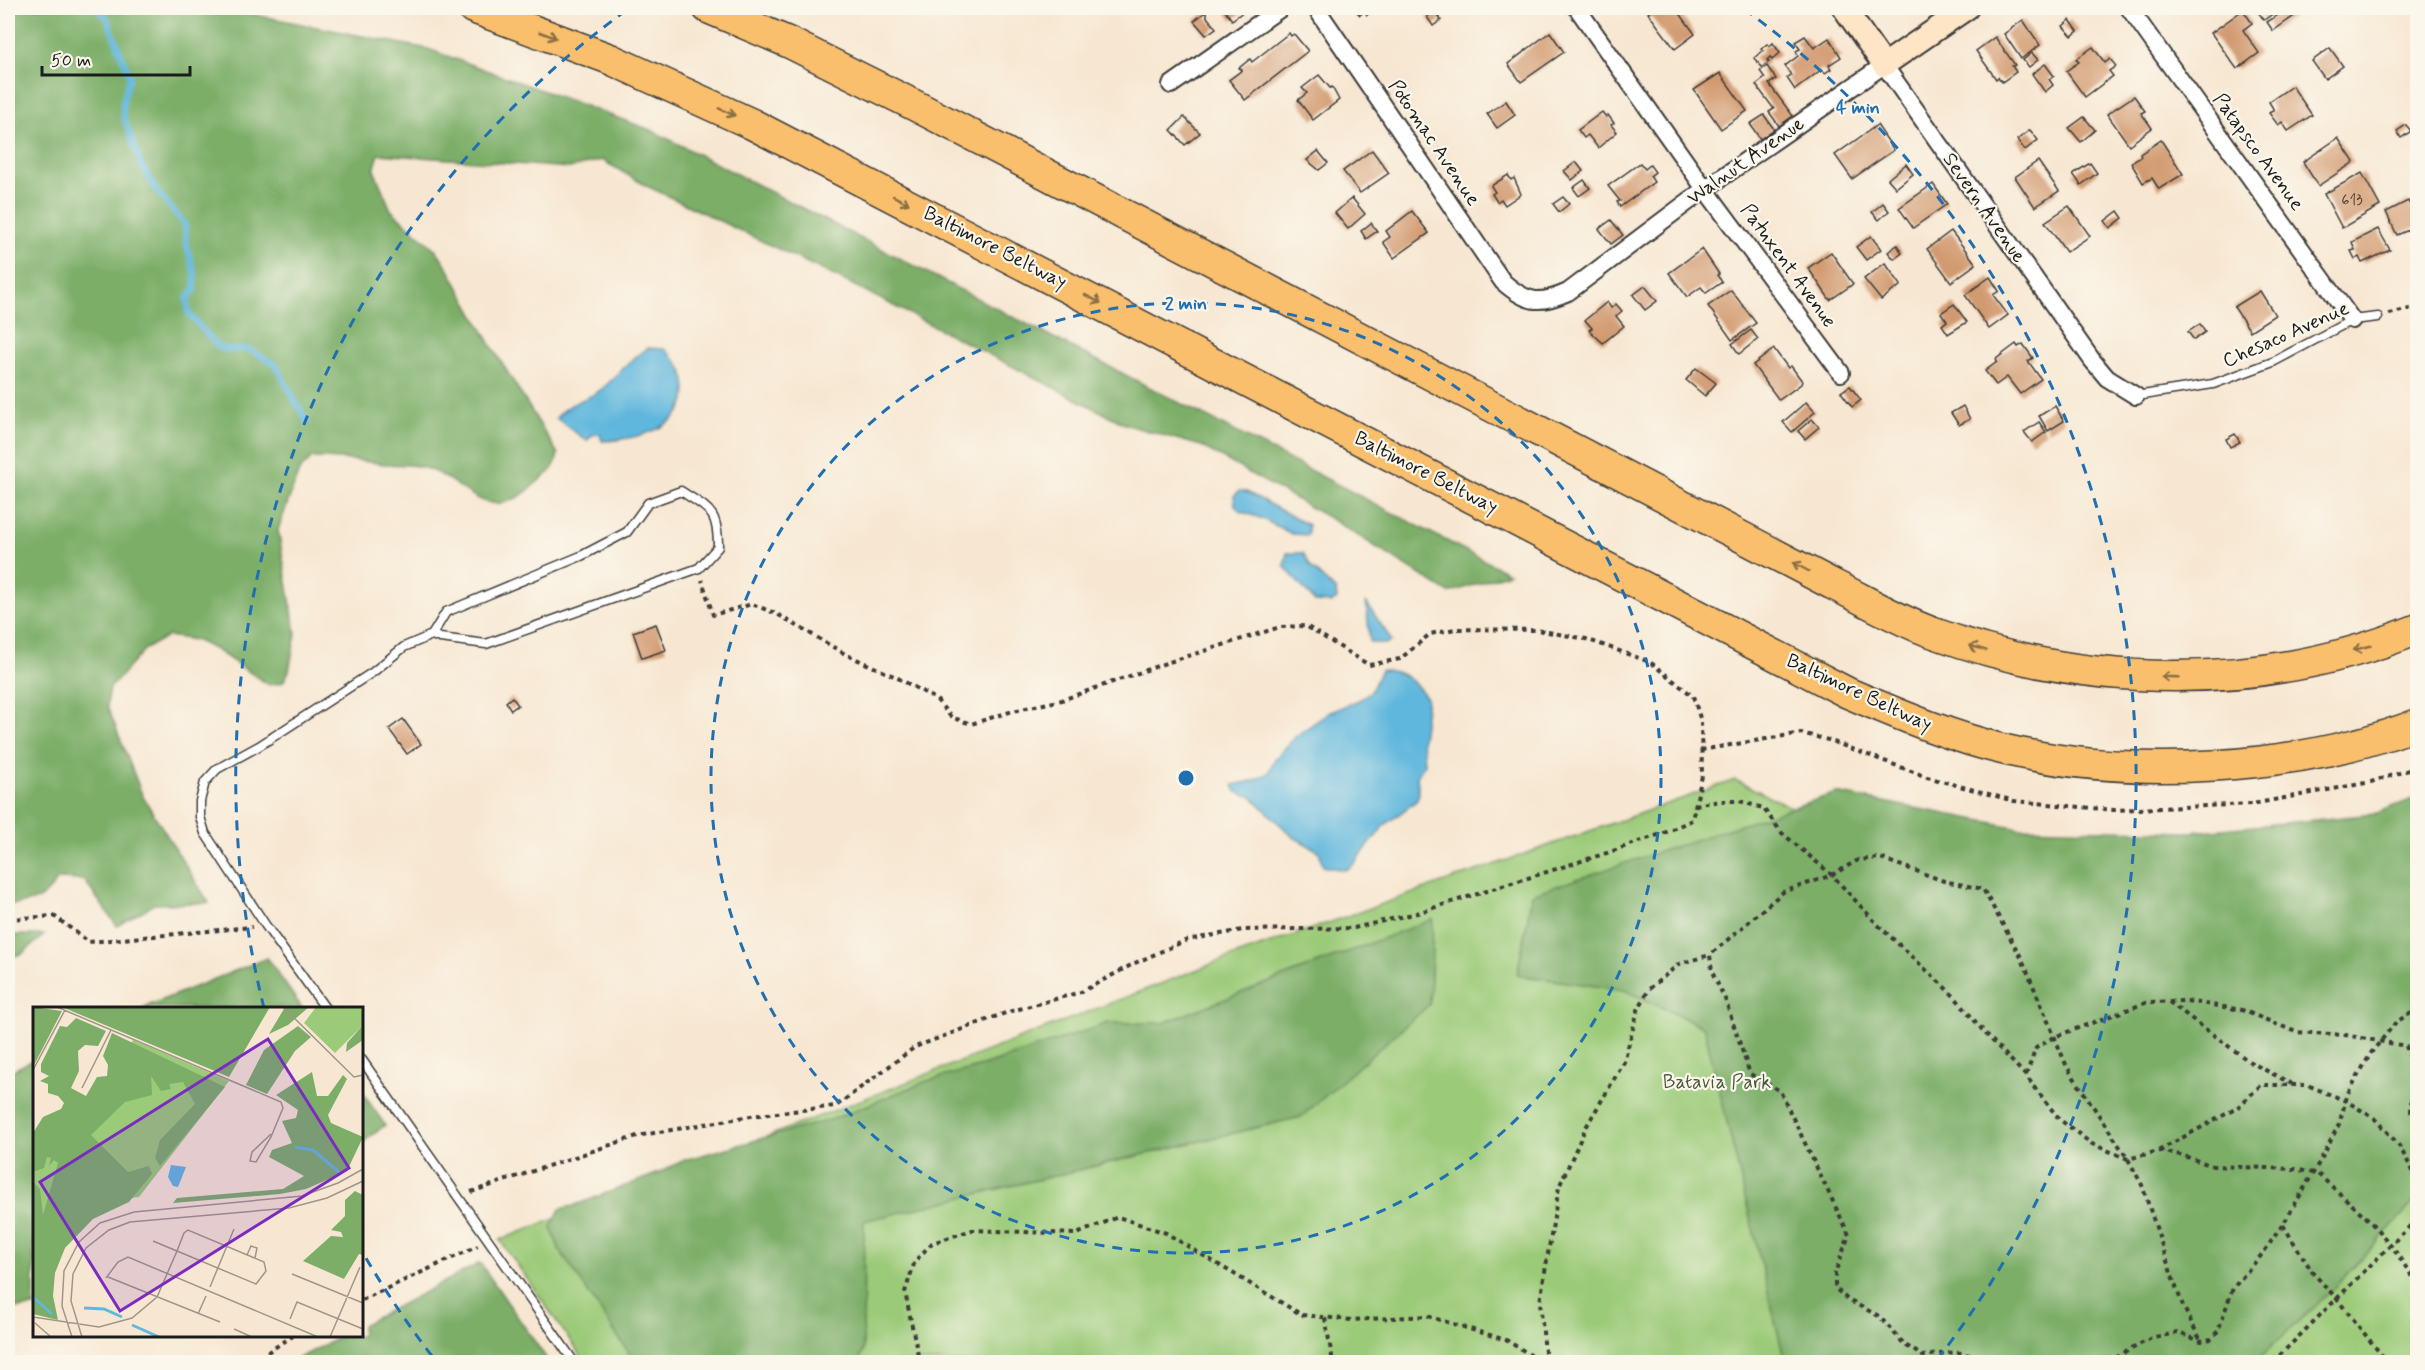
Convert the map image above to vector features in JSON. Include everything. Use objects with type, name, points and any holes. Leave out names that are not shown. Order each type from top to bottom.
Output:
[{"type":"highway","name":"Baltimore Beltway","points":[[473,8],[610,59],[752,124],[1848,693],[1910,719],[1954,735],[2007,750],[2105,764],[2164,767],[2227,765],[2284,758],[2340,747],[2418,724]]},
{"type":"highway","points":[[708,8],[790,43],[914,105],[1810,573],[1932,633],[1985,650],[2051,665],[2121,675],[2183,677],[2281,668],[2388,641],[2418,629]]},
{"type":"street","points":[[1171,85],[1281,8]]},
{"type":"street","name":"Potomac Avenue","points":[[1316,8],[1503,282],[1522,297]]},
{"type":"street","name":"Patuxent Avenue","points":[[1577,8],[1705,189],[1841,373]]},
{"type":"street","name":"Severn Avenue","points":[[1844,8],[2092,360],[2107,378],[2136,396]]},
{"type":"street","name":"Walnut Avenue","points":[[1522,297],[1533,301],[1546,301],[1569,292],[1705,189],[1967,8]]},
{"type":"street","name":"Patapsco Avenue","points":[[2129,8],[2352,320]]},
{"type":"lane","name":"Chesaco Avenue","points":[[2136,396],[2213,384],[2273,362],[2352,320],[2378,317]]},
{"type":"lane","points":[[324,1007],[266,926],[205,833],[201,817],[201,801],[205,782],[217,769],[269,740],[373,672],[404,647],[432,635],[446,612],[581,556],[627,532],[648,503],[681,491],[709,509],[718,524],[718,547],[699,568],[486,644],[432,635]]},
{"type":"lane","points":[[363,1061],[574,1362]]},
{"type":"path","points":[[2378,317],[2418,307]]},
{"type":"path","points":[[459,1197],[637,1136],[751,1116],[836,1106],[915,1047],[1008,1012],[1081,992],[1135,963],[1187,940],[1244,930],[1354,928],[1417,913],[1664,833],[1692,820],[1702,776],[1701,721],[1693,696],[1650,662],[1586,639],[1537,630],[1455,629],[1430,633],[1400,659],[1370,665],[1306,626],[1280,627],[1166,663],[1062,700],[1012,711],[971,724],[951,717],[936,699],[845,654],[777,614],[752,604],[713,615],[699,568]]},
{"type":"path","points":[[1695,805],[1739,801],[1763,808],[1782,833],[1832,875],[1878,925],[1954,996],[2026,1076],[2059,1119],[2092,1144],[2128,1159],[2158,1151],[2237,1108],[2261,1085],[2307,1085],[2346,1101],[2374,1118],[2398,1144],[2418,1180]]},
{"type":"path","points":[[1544,1362],[1540,1302],[1559,1186],[1585,1129],[1624,1062],[1638,1010],[1650,988],[1679,964],[1710,955],[1783,892],[1832,875],[1858,860],[1880,858],[1944,881],[1983,889],[2022,959],[2067,1066],[2128,1159],[2142,1185],[2180,1297],[2201,1341]]},
{"type":"path","points":[[8,919],[54,916],[89,942],[266,926]]},
{"type":"path","points":[[1710,955],[1712,972],[1725,999],[1750,1074],[1780,1091],[1849,1235],[1835,1273],[1835,1288],[1848,1300],[1879,1316],[1905,1345],[1923,1356],[1956,1352],[1982,1358],[2023,1358],[2032,1362]]},
{"type":"path","points":[[2168,1001],[2250,1062],[2295,1085]]},
{"type":"path","points":[[2026,1076],[2028,1064],[2036,1047],[2054,1037],[2148,1002],[2187,1001],[2241,1010],[2296,1032],[2345,1035],[2406,1046],[2412,1064],[2411,1112],[2418,1119]]},
{"type":"path","points":[[2108,1362],[2153,1337],[2178,1333],[2201,1341],[2211,1339],[2218,1331],[2233,1288],[2264,1252],[2283,1225],[2313,1173],[2339,1124],[2346,1101],[2371,1053],[2396,1022],[2418,1009]]},
{"type":"path","points":[[2158,1151],[2181,1155],[2213,1166],[2295,1169],[2318,1174],[2366,1217],[2391,1245],[2418,1285]]},
{"type":"path","points":[[923,1362],[918,1354],[905,1292],[915,1261],[932,1243],[972,1230],[1077,1234],[1118,1217],[1166,1233],[1302,1315],[1352,1320],[1427,1316],[1506,1340],[1544,1362]]},
{"type":"path","points":[[2273,1362],[2418,1218]]},
{"type":"path","points":[[2283,1225],[2313,1273],[2388,1362]]},
{"type":"path","points":[[363,1300],[490,1241]]},
{"type":"path","points":[[1325,1318],[1333,1362]]},
{"type":"path","points":[[252,1362],[290,1337]]},
{"type":"green space","points":[[8,8],[204,8],[246,13],[428,49],[651,130],[1509,573],[1449,593],[1338,523],[1201,446],[1127,425],[849,283],[647,186],[602,160],[570,168],[379,154],[374,170],[391,210],[437,251],[445,263],[494,350],[558,454],[554,465],[546,475],[517,498],[502,503],[488,502],[475,497],[449,480],[417,466],[312,458],[299,471],[278,530],[296,634],[289,671],[283,682],[269,685],[216,650],[195,640],[168,636],[145,649],[110,688],[107,705],[143,797],[209,903],[154,904],[117,926],[84,880],[58,879],[37,900],[8,905]]},
{"type":"green space","name":"Batavia Park","points":[[1735,780],[1818,820],[2417,859],[2417,1362],[585,1362],[500,1240],[1214,963]]},
{"type":"green space","points":[[1836,793],[2020,828],[2192,832],[2375,814],[2417,797],[2417,1199],[2336,1286],[2255,1362],[1785,1362],[1704,1027],[1624,990],[1517,975],[1532,894]]},
{"type":"green space","points":[[1433,919],[1430,1004],[1301,1117],[864,1221],[863,1350],[859,1362],[635,1362],[559,1249],[551,1227],[560,1209],[659,1173],[684,1160],[833,1119],[927,1081],[989,1064],[1108,1023],[1163,1023]]},
{"type":"green space","points":[[8,935],[44,935],[22,954],[8,957]]},
{"type":"green space","points":[[267,958],[301,1007],[144,1007]]},
{"type":"green space","points":[[33,1060],[33,1307],[8,1309],[8,1073]]},
{"type":"green space","points":[[363,1093],[385,1125],[363,1142]]},
{"type":"green space","points":[[480,1263],[549,1362],[291,1362],[340,1337],[363,1337],[363,1324]]},
{"type":"water","points":[[648,348],[664,349],[674,358],[683,372],[686,389],[684,403],[678,414],[668,423],[642,435],[602,441],[600,434],[592,435],[587,441],[556,418],[574,403],[603,388]]},
{"type":"water","points":[[1239,491],[1247,492],[1308,525],[1308,535],[1292,534],[1263,519],[1240,511],[1235,505],[1234,496]]},
{"type":"water","points":[[1287,553],[1303,553],[1311,567],[1336,591],[1337,599],[1331,603],[1315,602],[1284,566]]},
{"type":"water","points":[[1366,602],[1392,641],[1385,644],[1370,642]]},
{"type":"water","points":[[1381,670],[1402,674],[1418,686],[1427,698],[1422,740],[1424,764],[1417,777],[1419,794],[1416,801],[1385,825],[1352,866],[1345,870],[1323,866],[1319,851],[1293,837],[1252,797],[1236,792],[1233,785],[1256,780],[1268,773],[1275,759],[1296,736],[1330,712],[1359,700],[1371,691]]},
{"type":"building","points":[[1223,8],[1242,8],[1244,11],[1232,20]]},
{"type":"building","points":[[1353,8],[1376,8],[1367,15],[1365,11],[1360,15]]},
{"type":"building","points":[[1655,8],[1676,8],[1695,34],[1675,49],[1648,13]]},
{"type":"building","points":[[2255,8],[2281,8],[2264,20]]},
{"type":"building","points":[[2289,8],[2304,9],[2273,31],[2267,22]]},
{"type":"building","points":[[2243,10],[2252,23],[2243,30],[2259,53],[2237,69],[2211,33]]},
{"type":"building","points":[[1434,11],[1441,20],[1433,26],[1427,17]]},
{"type":"building","points":[[1207,13],[1207,17],[1216,28],[1206,35],[1194,21]]},
{"type":"building","points":[[2023,20],[2040,45],[2021,59],[2004,34]]},
{"type":"building","points":[[2070,20],[2078,31],[2072,36],[2063,26]]},
{"type":"building","points":[[1550,32],[1564,52],[1521,82],[1508,64]]},
{"type":"building","points":[[1289,33],[1291,36],[1294,34],[1308,51],[1245,100],[1229,80],[1242,70],[1239,68],[1250,59],[1252,62]]},
{"type":"building","points":[[1805,36],[1814,48],[1829,38],[1841,57],[1829,65],[1831,69],[1825,73],[1822,69],[1795,90],[1787,78],[1791,75],[1785,66],[1798,56],[1796,51],[1800,49],[1795,42]]},
{"type":"building","points":[[1995,37],[2015,65],[2012,66],[2016,72],[2002,82],[1998,77],[1996,79],[1976,51]]},
{"type":"building","points":[[1773,43],[1780,53],[1772,60],[1770,57],[1767,60],[1769,62],[1762,67],[1754,58],[1763,51],[1761,49],[1767,44],[1770,46]]},
{"type":"building","points":[[2093,47],[2105,63],[2110,59],[2116,66],[2109,71],[2113,76],[2085,97],[2066,71],[2079,62],[2076,59]]},
{"type":"building","points":[[2330,48],[2343,66],[2325,79],[2312,61]]},
{"type":"building","points":[[2032,53],[2038,60],[2029,67],[2023,60]]},
{"type":"building","points":[[2045,64],[2054,76],[2049,79],[2053,85],[2045,92],[2032,74]]},
{"type":"building","points":[[1767,66],[1776,79],[1769,84],[1793,116],[1779,126],[1769,112],[1774,109],[1756,85],[1765,78],[1760,71]]},
{"type":"building","points":[[1720,73],[1747,111],[1721,129],[1694,90]]},
{"type":"building","points":[[1319,75],[1330,88],[1332,87],[1339,100],[1313,120],[1298,100],[1307,93],[1302,88]]},
{"type":"building","points":[[2292,86],[2312,115],[2288,131],[2282,122],[2278,125],[2269,113],[2274,110],[2269,102]]},
{"type":"building","points":[[2134,96],[2145,111],[2141,113],[2152,128],[2129,145],[2107,114]]},
{"type":"building","points":[[1506,101],[1515,115],[1497,128],[1487,114]]},
{"type":"building","points":[[1602,112],[1606,117],[1608,115],[1614,123],[1611,125],[1617,132],[1598,148],[1588,135],[1584,138],[1578,130]]},
{"type":"building","points":[[1764,115],[1774,129],[1760,139],[1750,124]]},
{"type":"building","points":[[1184,117],[1200,133],[1185,145],[1171,130]]},
{"type":"building","points":[[2084,117],[2095,130],[2081,142],[2069,128]]},
{"type":"building","points":[[1877,125],[1894,150],[1852,179],[1835,155]]},
{"type":"building","points":[[2406,125],[2411,131],[2401,138],[2397,131]]},
{"type":"building","points":[[2030,130],[2038,140],[2025,150],[2017,140]]},
{"type":"building","points":[[2338,138],[2354,162],[2318,186],[2303,162]]},
{"type":"building","points":[[2161,140],[2183,174],[2159,189],[2152,178],[2143,183],[2131,163]]},
{"type":"building","points":[[1372,150],[1389,173],[1360,193],[1343,171]]},
{"type":"building","points":[[1318,151],[1328,163],[1319,170],[1307,160]]},
{"type":"building","points":[[2038,161],[2059,191],[2035,207],[2015,177]]},
{"type":"building","points":[[1576,162],[1583,171],[1572,180],[1564,171]]},
{"type":"building","points":[[1640,163],[1645,169],[1650,165],[1655,172],[1650,176],[1654,182],[1620,207],[1617,202],[1620,201],[1608,186]]},
{"type":"building","points":[[2090,163],[2097,173],[2081,185],[2073,174]]},
{"type":"building","points":[[1906,164],[1913,174],[1896,188],[1888,179]]},
{"type":"building","points":[[2362,173],[2380,206],[2342,228],[2324,194]]},
{"type":"building","points":[[1508,175],[1511,180],[1514,178],[1521,194],[1505,205],[1501,199],[1497,202],[1492,194],[1495,192],[1491,186]]},
{"type":"building","points":[[1584,180],[1590,188],[1579,196],[1573,188]]},
{"type":"building","points":[[1933,184],[1947,204],[1913,228],[1899,208]]},
{"type":"building","points":[[1563,197],[1569,204],[1559,212],[1553,204]]},
{"type":"building","points":[[1352,198],[1365,214],[1348,229],[1335,213]]},
{"type":"building","points":[[2408,201],[2418,221],[2418,226],[2397,235],[2386,212]]},
{"type":"building","points":[[1883,203],[1889,211],[1879,220],[1872,212]]},
{"type":"building","points":[[2069,206],[2090,236],[2066,252],[2045,222]]},
{"type":"building","points":[[1412,211],[1429,233],[1394,258],[1383,242],[1390,237],[1386,231]]},
{"type":"building","points":[[2118,211],[2123,218],[2110,228],[2105,221]]},
{"type":"building","points":[[1611,220],[1623,235],[1611,244],[1599,229]]},
{"type":"building","points":[[1371,223],[1377,231],[1366,239],[1361,231]]},
{"type":"building","points":[[2378,229],[2390,250],[2362,263],[2359,257],[2355,259],[2351,251],[2355,250],[2352,242]]},
{"type":"building","points":[[1951,231],[1976,264],[1951,282],[1927,249]]},
{"type":"building","points":[[1871,236],[1881,249],[1866,260],[1856,247]]},
{"type":"building","points":[[1897,245],[1902,253],[1894,259],[1888,252]]},
{"type":"building","points":[[1702,249],[1722,282],[1706,293],[1701,287],[1687,297],[1669,273]]},
{"type":"building","points":[[1831,252],[1853,284],[1830,300],[1808,268]]},
{"type":"building","points":[[1885,263],[1901,285],[1881,300],[1864,279]]},
{"type":"building","points":[[1990,277],[1999,291],[1993,295],[2008,315],[1989,329],[1965,295]]},
{"type":"building","points":[[1645,286],[1657,301],[1645,310],[1633,295]]},
{"type":"building","points":[[1731,290],[1756,323],[1732,340],[1708,306]]},
{"type":"building","points":[[2260,291],[2275,315],[2250,331],[2234,307]]},
{"type":"building","points":[[1607,302],[1611,308],[1616,304],[1622,311],[1616,316],[1624,326],[1603,343],[1589,330],[1592,328],[1585,320]]},
{"type":"building","points":[[1954,304],[1967,322],[1948,334],[1942,325],[1947,321],[1941,313]]},
{"type":"building","points":[[2200,324],[2205,332],[2194,340],[2188,332]]},
{"type":"building","points":[[1751,330],[1758,339],[1739,354],[1732,344]]},
{"type":"building","points":[[2016,344],[2018,347],[2023,344],[2033,358],[2028,361],[2041,379],[2020,394],[2007,377],[1996,385],[1985,371],[1997,362],[1996,359]]},
{"type":"building","points":[[1774,349],[1788,368],[1791,366],[1802,381],[1779,400],[1753,365]]},
{"type":"building","points":[[1696,368],[1716,383],[1705,396],[1686,380]]},
{"type":"building","points":[[1850,386],[1861,400],[1852,407],[1841,392]]},
{"type":"building","points":[[1806,402],[1815,412],[1792,432],[1783,422]]},
{"type":"building","points":[[1963,406],[1970,419],[1959,425],[1951,413]]},
{"type":"building","points":[[2055,406],[2064,421],[2048,431],[2039,416]]},
{"type":"building","points":[[1812,419],[1819,427],[1805,439],[1798,431]]},
{"type":"building","points":[[2039,422],[2046,432],[2032,442],[2024,432]]},
{"type":"building","points":[[2235,434],[2240,442],[2230,447],[2226,439]]},
{"type":"building","points":[[656,624],[666,650],[642,658],[633,632]]},
{"type":"building","points":[[512,697],[518,705],[511,710],[506,702]]},
{"type":"building","points":[[403,719],[421,744],[407,754],[389,729]]},
{"type":"waterway","points":[[96,8],[107,18],[130,77],[123,100],[123,115],[141,165],[157,191],[185,225],[186,243],[195,274],[195,290],[187,298],[189,314],[218,347],[229,350],[248,349],[275,364],[307,422]]}]
